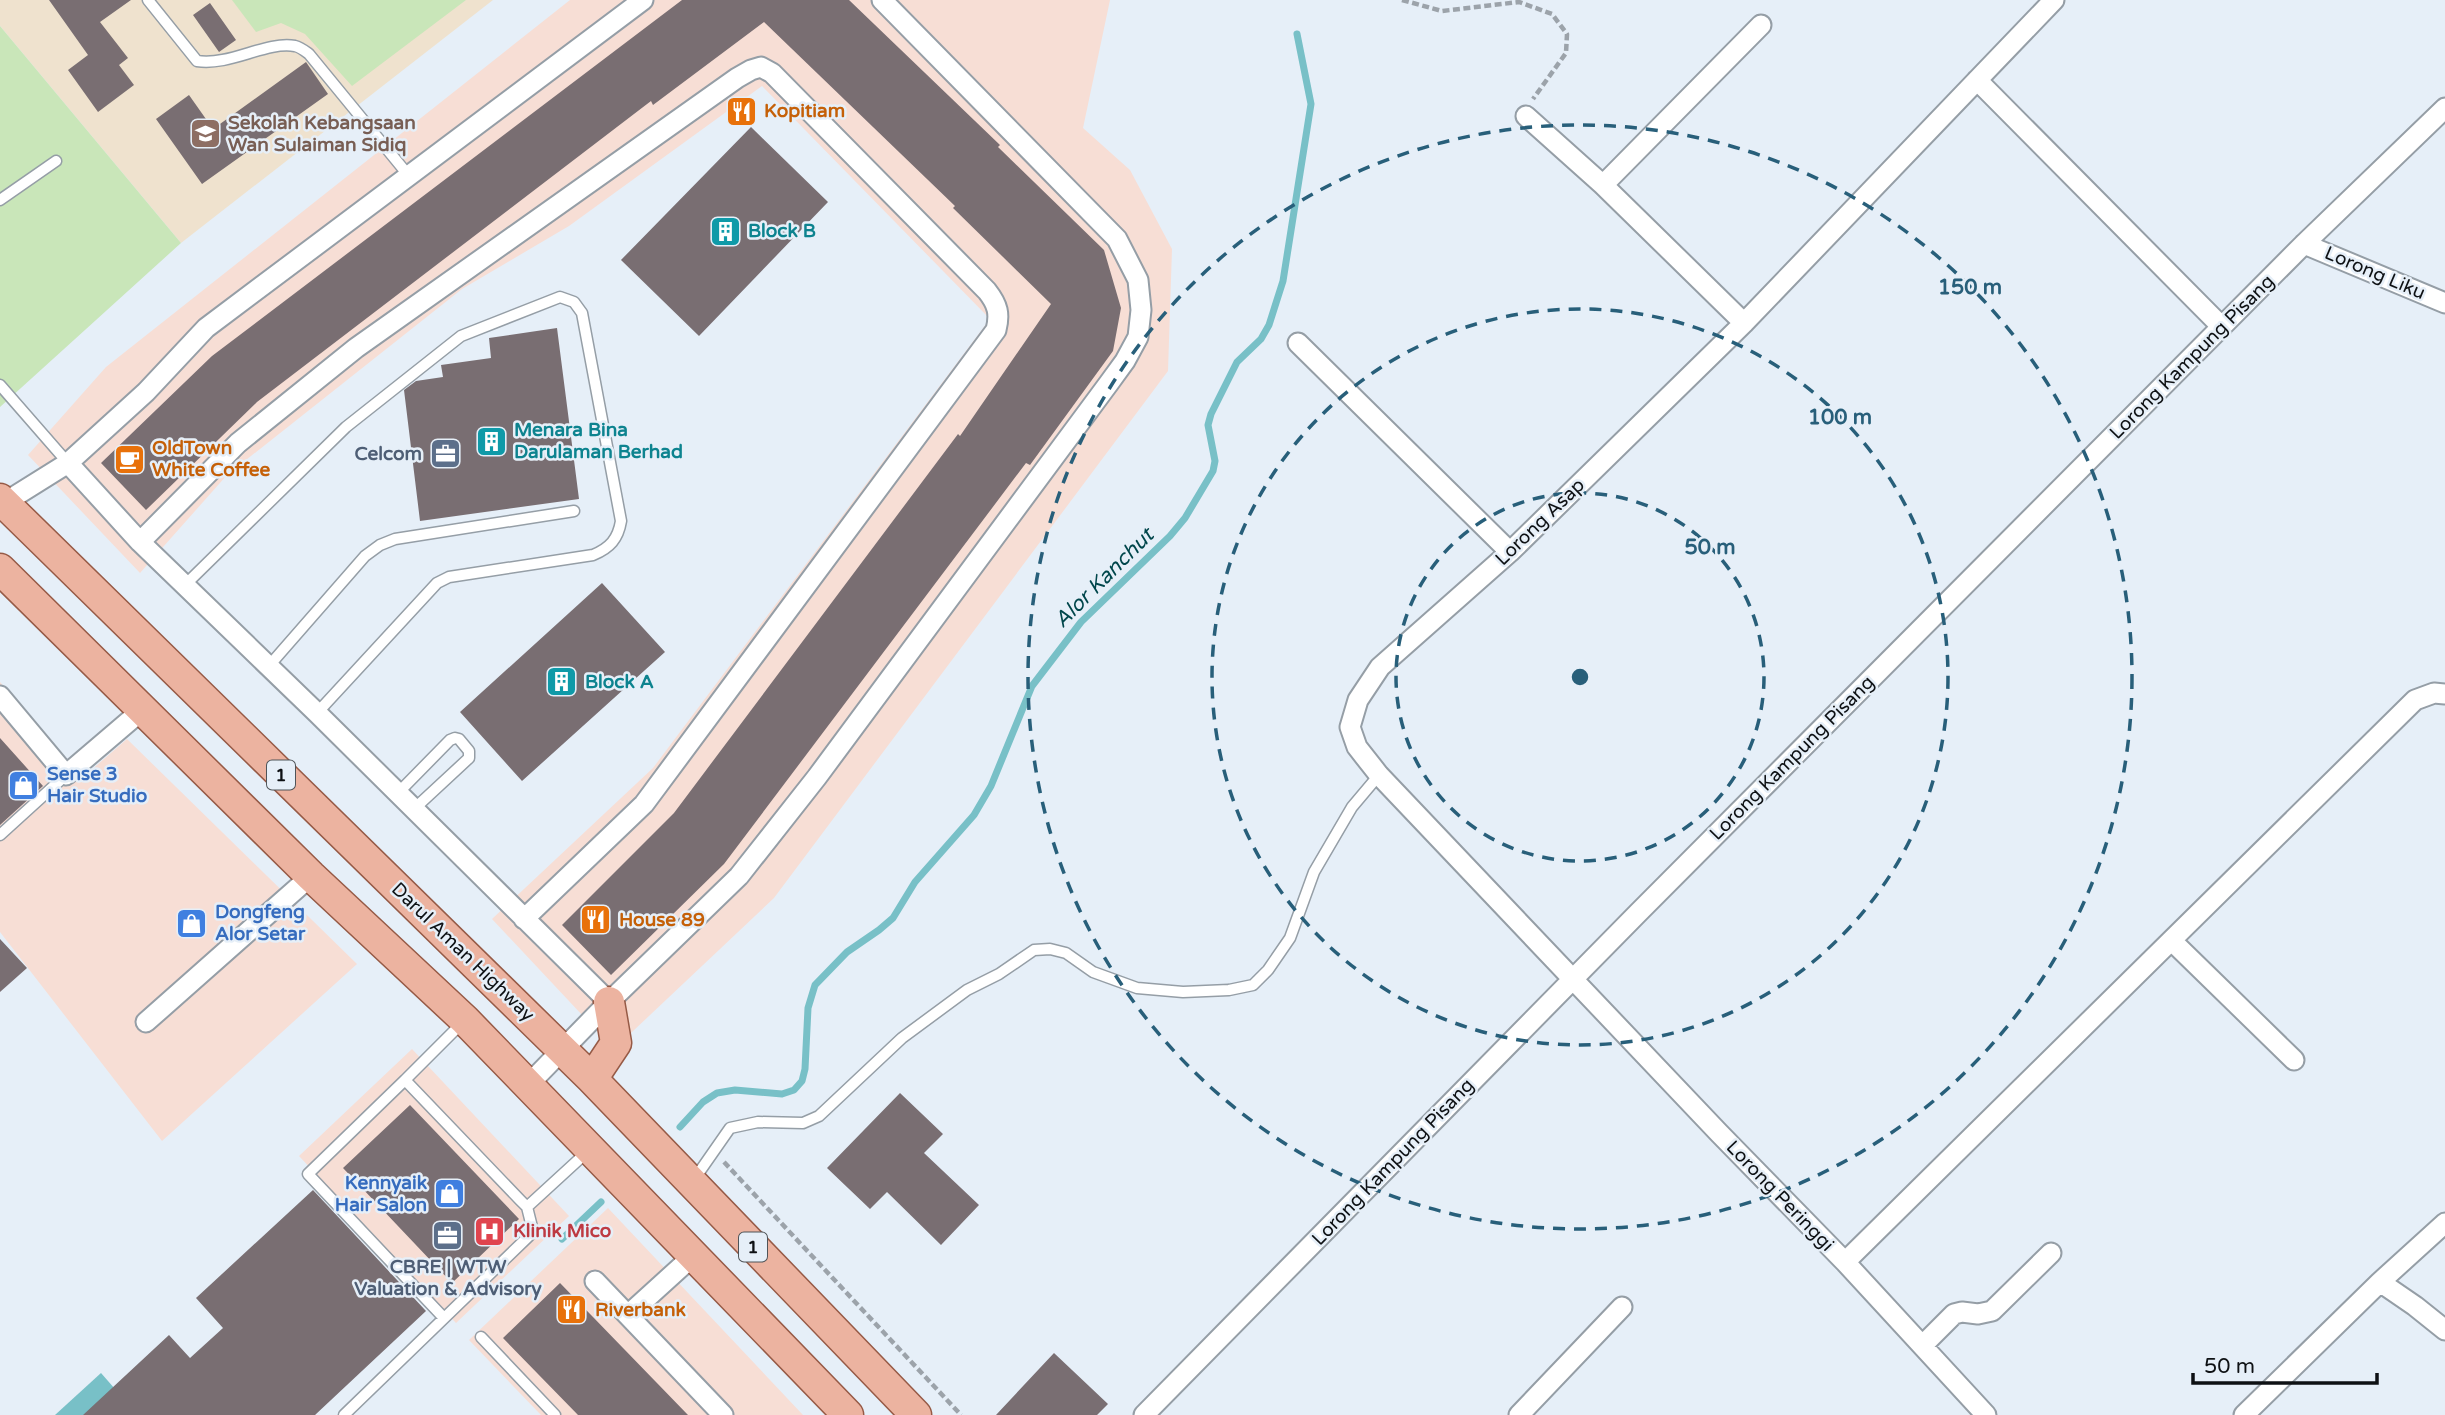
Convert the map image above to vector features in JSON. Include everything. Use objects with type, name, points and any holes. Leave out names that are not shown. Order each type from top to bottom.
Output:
[{"type":"main road","name":"Darul Aman Highway","points":[[2,501],[592,1079],[916,1415]]},
{"type":"main road","name":"1","points":[[0,569],[311,876],[465,1020],[848,1415]]},
{"type":"main road","points":[[592,1079],[616,1043],[609,1002]]},
{"type":"street","points":[[2,501],[68,463],[146,392],[206,328],[643,0]]},
{"type":"street","points":[[527,1086],[739,876],[817,777],[1009,518],[1125,361],[1138,337],[1141,310],[1138,280],[1117,239],[881,0]]},
{"type":"street","name":"Lorong Asap","points":[[1572,979],[1379,775],[1357,747],[1350,727],[1352,715],[1367,685],[1380,667],[1510,552],[1744,323],[2054,0]]},
{"type":"street","points":[[1603,184],[1761,25]]},
{"type":"street","points":[[140,542],[238,443],[356,348],[737,78],[761,67],[772,73],[987,291],[996,302],[999,316],[996,330],[643,804],[524,919]]},
{"type":"street","points":[[1977,80],[2222,327]]},
{"type":"street","name":"Lorong Kampung Pisang","points":[[1144,1415],[1572,979],[2304,244],[2445,108]]},
{"type":"street","points":[[1526,116],[1603,184],[1744,323]]},
{"type":"street","name":"Lorong Liku","points":[[2304,244],[2445,303]]},
{"type":"street","points":[[1298,344],[1510,552]]},
{"type":"street","points":[[68,463],[140,542],[609,1002]]},
{"type":"street","points":[[1845,1262],[2414,700],[2434,693],[2445,694]]},
{"type":"street","points":[[0,696],[66,775],[141,710]]},
{"type":"street","points":[[146,1022],[311,876]]},
{"type":"street","points":[[2172,941],[2294,1060]]},
{"type":"street","name":"Lorong Peringgi","points":[[1572,979],[1845,1262],[1986,1415]]},
{"type":"street","points":[[2244,1415],[2380,1282],[2445,1223]]},
{"type":"street","points":[[1923,1345],[1954,1314],[1992,1311],[2050,1253]]},
{"type":"street","points":[[628,1315],[693,1256]]},
{"type":"street","points":[[595,1281],[723,1415]]},
{"type":"street","points":[[2380,1282],[2445,1330]]},
{"type":"street","points":[[1519,1415],[1622,1307]]},
{"type":"lane","points":[[148,0],[197,61],[212,63],[287,46],[296,46],[309,54],[410,176]]},
{"type":"lane","points":[[0,201],[56,161]]},
{"type":"lane","points":[[185,585],[346,427],[461,336],[560,297],[573,302],[582,313],[621,521],[619,533],[613,542],[593,555],[449,577],[437,583],[317,713]]},
{"type":"lane","points":[[0,384],[68,463]]},
{"type":"lane","points":[[268,667],[365,556],[380,545],[395,539],[574,511]]},
{"type":"lane","points":[[397,794],[455,738],[459,739],[471,754],[469,758],[413,810]]},
{"type":"lane","points":[[0,835],[66,775]]},
{"type":"lane","points":[[692,1183],[730,1128],[758,1122],[803,1123],[819,1116],[902,1038],[967,990],[999,974],[1034,950],[1050,948],[1066,953],[1093,972],[1137,988],[1184,992],[1229,990],[1253,985],[1268,970],[1290,938],[1314,872],[1352,807],[1379,775]]},
{"type":"lane","points":[[443,1317],[308,1174],[465,1020]]},
{"type":"lane","points":[[345,1415],[529,1236],[532,1227],[527,1207],[405,1080]]},
{"type":"lane","points":[[527,1207],[590,1149]]},
{"type":"lane","points":[[481,1338],[555,1415]]},
{"type":"path","points":[[1402,0],[1441,11],[1518,2],[1552,14],[1567,34],[1566,53],[1531,101],[1526,116]]},
{"type":"path","points":[[714,1152],[961,1415]]},
{"type":"shaded area","name":"Sekolah Kebangsaan Wan Sulaiman Sidiq","points":[[0,0],[493,0],[181,243],[0,26]]},
{"type":"shaded area","points":[[570,0],[1110,0],[1083,128],[1130,170],[1172,249],[1168,371],[774,898],[614,1049],[492,919],[653,768],[990,319],[762,86],[569,226],[462,289],[227,475],[140,573],[28,455],[106,367]]},
{"type":"shaded area","points":[[0,682],[82,778],[127,739],[357,964],[162,1141],[0,932]]},
{"type":"shaded area","points":[[412,1049],[569,1216],[456,1323],[299,1156]]},
{"type":"shaded area","points":[[608,1208],[803,1415],[541,1415],[469,1340]]},
{"type":"green space","points":[[232,0],[466,0],[352,86],[305,34],[281,23],[256,32]]},
{"type":"green space","points":[[0,26],[181,243],[0,407]]},
{"type":"water","points":[[101,1373],[122,1397],[102,1415],[55,1415]]},
{"type":"building","points":[[49,0],[131,0],[100,22],[128,58],[119,65],[134,85],[98,112],[68,70],[88,55]]},
{"type":"building","points":[[682,0],[849,0],[1000,145],[998,147],[1104,250],[1121,308],[1113,351],[1030,465],[1026,463],[724,864],[611,975],[562,925],[674,813],[958,434],[960,436],[1051,304],[953,208],[955,206],[764,22],[653,105],[651,101],[257,402],[146,510],[101,463],[212,356]]},
{"type":"building","points":[[210,3],[236,40],[219,52],[193,15]]},
{"type":"building","points":[[306,62],[328,94],[202,184],[156,119],[189,95],[213,129]]},
{"type":"building","name":"Block B","points":[[751,127],[828,202],[699,336],[621,260]]},
{"type":"building","name":"Menara Bina Darulaman Berhad","points":[[557,328],[579,499],[420,521],[404,390],[416,381],[443,377],[441,365],[491,358],[489,338]]},
{"type":"building","name":"Block A","points":[[602,583],[665,652],[522,781],[460,712]]},
{"type":"building","points":[[0,738],[43,786],[0,825]]},
{"type":"building","points":[[0,939],[27,968],[0,992]]},
{"type":"building","points":[[900,1093],[943,1134],[924,1153],[979,1205],[941,1245],[887,1192],[870,1209],[827,1168]]},
{"type":"building","points":[[410,1105],[519,1219],[452,1283],[343,1168]]},
{"type":"building","points":[[313,1190],[426,1311],[315,1415],[83,1415],[169,1335],[190,1358],[223,1328],[196,1298]]},
{"type":"building","points":[[560,1283],[688,1415],[578,1415],[503,1338]]},
{"type":"building","points":[[1054,1353],[1108,1404],[1097,1415],[996,1415]]},
{"type":"waterway","name":"Alor Kanchut","points":[[680,1127],[703,1102],[717,1093],[735,1090],[782,1094],[794,1090],[802,1081],[808,1008],[815,985],[847,952],[893,918],[915,882],[974,815],[991,786],[1032,686],[1081,622],[1170,536],[1185,518],[1213,471],[1215,461],[1208,425],[1211,414],[1237,362],[1261,339],[1269,325],[1283,281],[1311,104],[1297,34]]},
{"type":"waterway","name":"Alor Kanchut","points":[[562,1239],[601,1202]]},
{"type":"place","name":"Kopitiam","points":[[741,111]]},
{"type":"place","name":"Sekolah Kebangsaan Wan Sulaiman Sidiq","points":[[205,134]]},
{"type":"place","name":"Block B","points":[[725,231]]},
{"type":"place","name":"Menara Bina Darulaman Berhad","points":[[491,441]]},
{"type":"place","name":"Celcom","points":[[445,454]]},
{"type":"place","name":"OldTown White Coffee","points":[[129,459]]},
{"type":"place","name":"Block A","points":[[562,682]]},
{"type":"place","name":"Sense 3 Hair Studio","points":[[24,785]]},
{"type":"place","name":"House 89","points":[[596,920]]},
{"type":"place","name":"Dongfeng Alor Setar","points":[[192,923]]},
{"type":"place","name":"Kennyaik Hair Salon","points":[[450,1194]]},
{"type":"place","name":"Klinik Mico","points":[[490,1231]]},
{"type":"place","name":"CBRE | WTW Valuation & Advisory","points":[[448,1236]]},
{"type":"place","name":"Riverbank","points":[[572,1310]]}]
